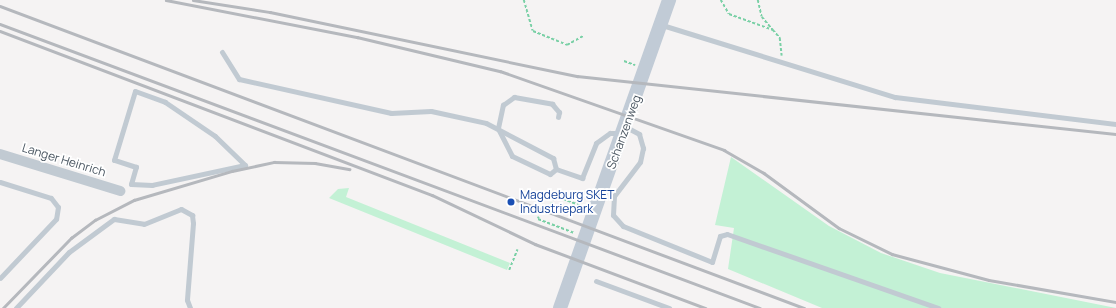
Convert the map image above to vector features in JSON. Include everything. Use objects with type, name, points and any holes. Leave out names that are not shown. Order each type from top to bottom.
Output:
[{"type":"main road","name":"Schanzenweg","points":[[560,308],[625,130],[669,0]]},
{"type":"street","name":"Langer Heinrich","points":[[0,154],[120,190]]},
{"type":"lane","points":[[661,25],[922,103],[1116,124]]},
{"type":"lane","points":[[222,52],[239,79],[391,113],[431,111],[498,128],[553,158],[556,169]]},
{"type":"lane","points":[[135,91],[165,102],[215,136],[245,165],[152,185],[131,184],[136,167],[114,160],[135,91]]},
{"type":"lane","points":[[556,169],[550,174],[512,156],[498,128],[503,105],[514,97],[552,104],[559,112],[558,117]]},
{"type":"lane","points":[[556,169],[582,178],[596,142],[610,133],[625,130],[639,134],[643,148],[640,162],[614,196],[613,215],[623,226],[712,262],[720,236],[727,234],[938,308]]},
{"type":"lane","points":[[0,182],[51,198],[58,207],[56,219],[0,278]]},
{"type":"lane","points":[[16,308],[69,252],[114,219],[144,224],[181,209],[192,215],[193,223],[187,300],[190,308]]},
{"type":"lane","points":[[596,281],[669,308]]},
{"type":"path","points":[[524,0],[533,30],[559,43],[572,44],[583,36]]},
{"type":"path","points":[[721,0],[729,14],[773,30]]},
{"type":"path","points":[[758,0],[762,16],[773,30],[783,49],[781,62]]},
{"type":"path","points":[[624,61],[629,63]]},
{"type":"path","points":[[548,210],[554,195],[590,208]]},
{"type":"path","points":[[539,217],[538,220],[580,235]]},
{"type":"path","points":[[509,270],[517,250]]},
{"type":"green space","points":[[731,157],[829,226],[881,253],[940,273],[1116,308],[822,308],[728,269],[734,228],[715,225]]},
{"type":"green space","points":[[349,188],[346,197],[510,263],[507,270],[329,198],[338,189]]},
{"type":"railway","points":[[166,0],[357,37],[500,71],[724,150],[764,173],[839,228],[892,254],[989,280],[1116,302]]},
{"type":"railway","points":[[193,0],[270,12],[577,76],[1116,134]]},
{"type":"railway","points":[[0,6],[804,308]]},
{"type":"railway","points":[[0,24],[760,308]]},
{"type":"railway","points":[[0,31],[432,195],[535,244],[705,308]]},
{"type":"railway","points":[[3,308],[71,238],[95,220],[134,200],[232,171],[274,162],[315,163],[349,169]]},
{"type":"place","name":"Magdeburg SKET Industriepark","points":[[511,202]]}]
